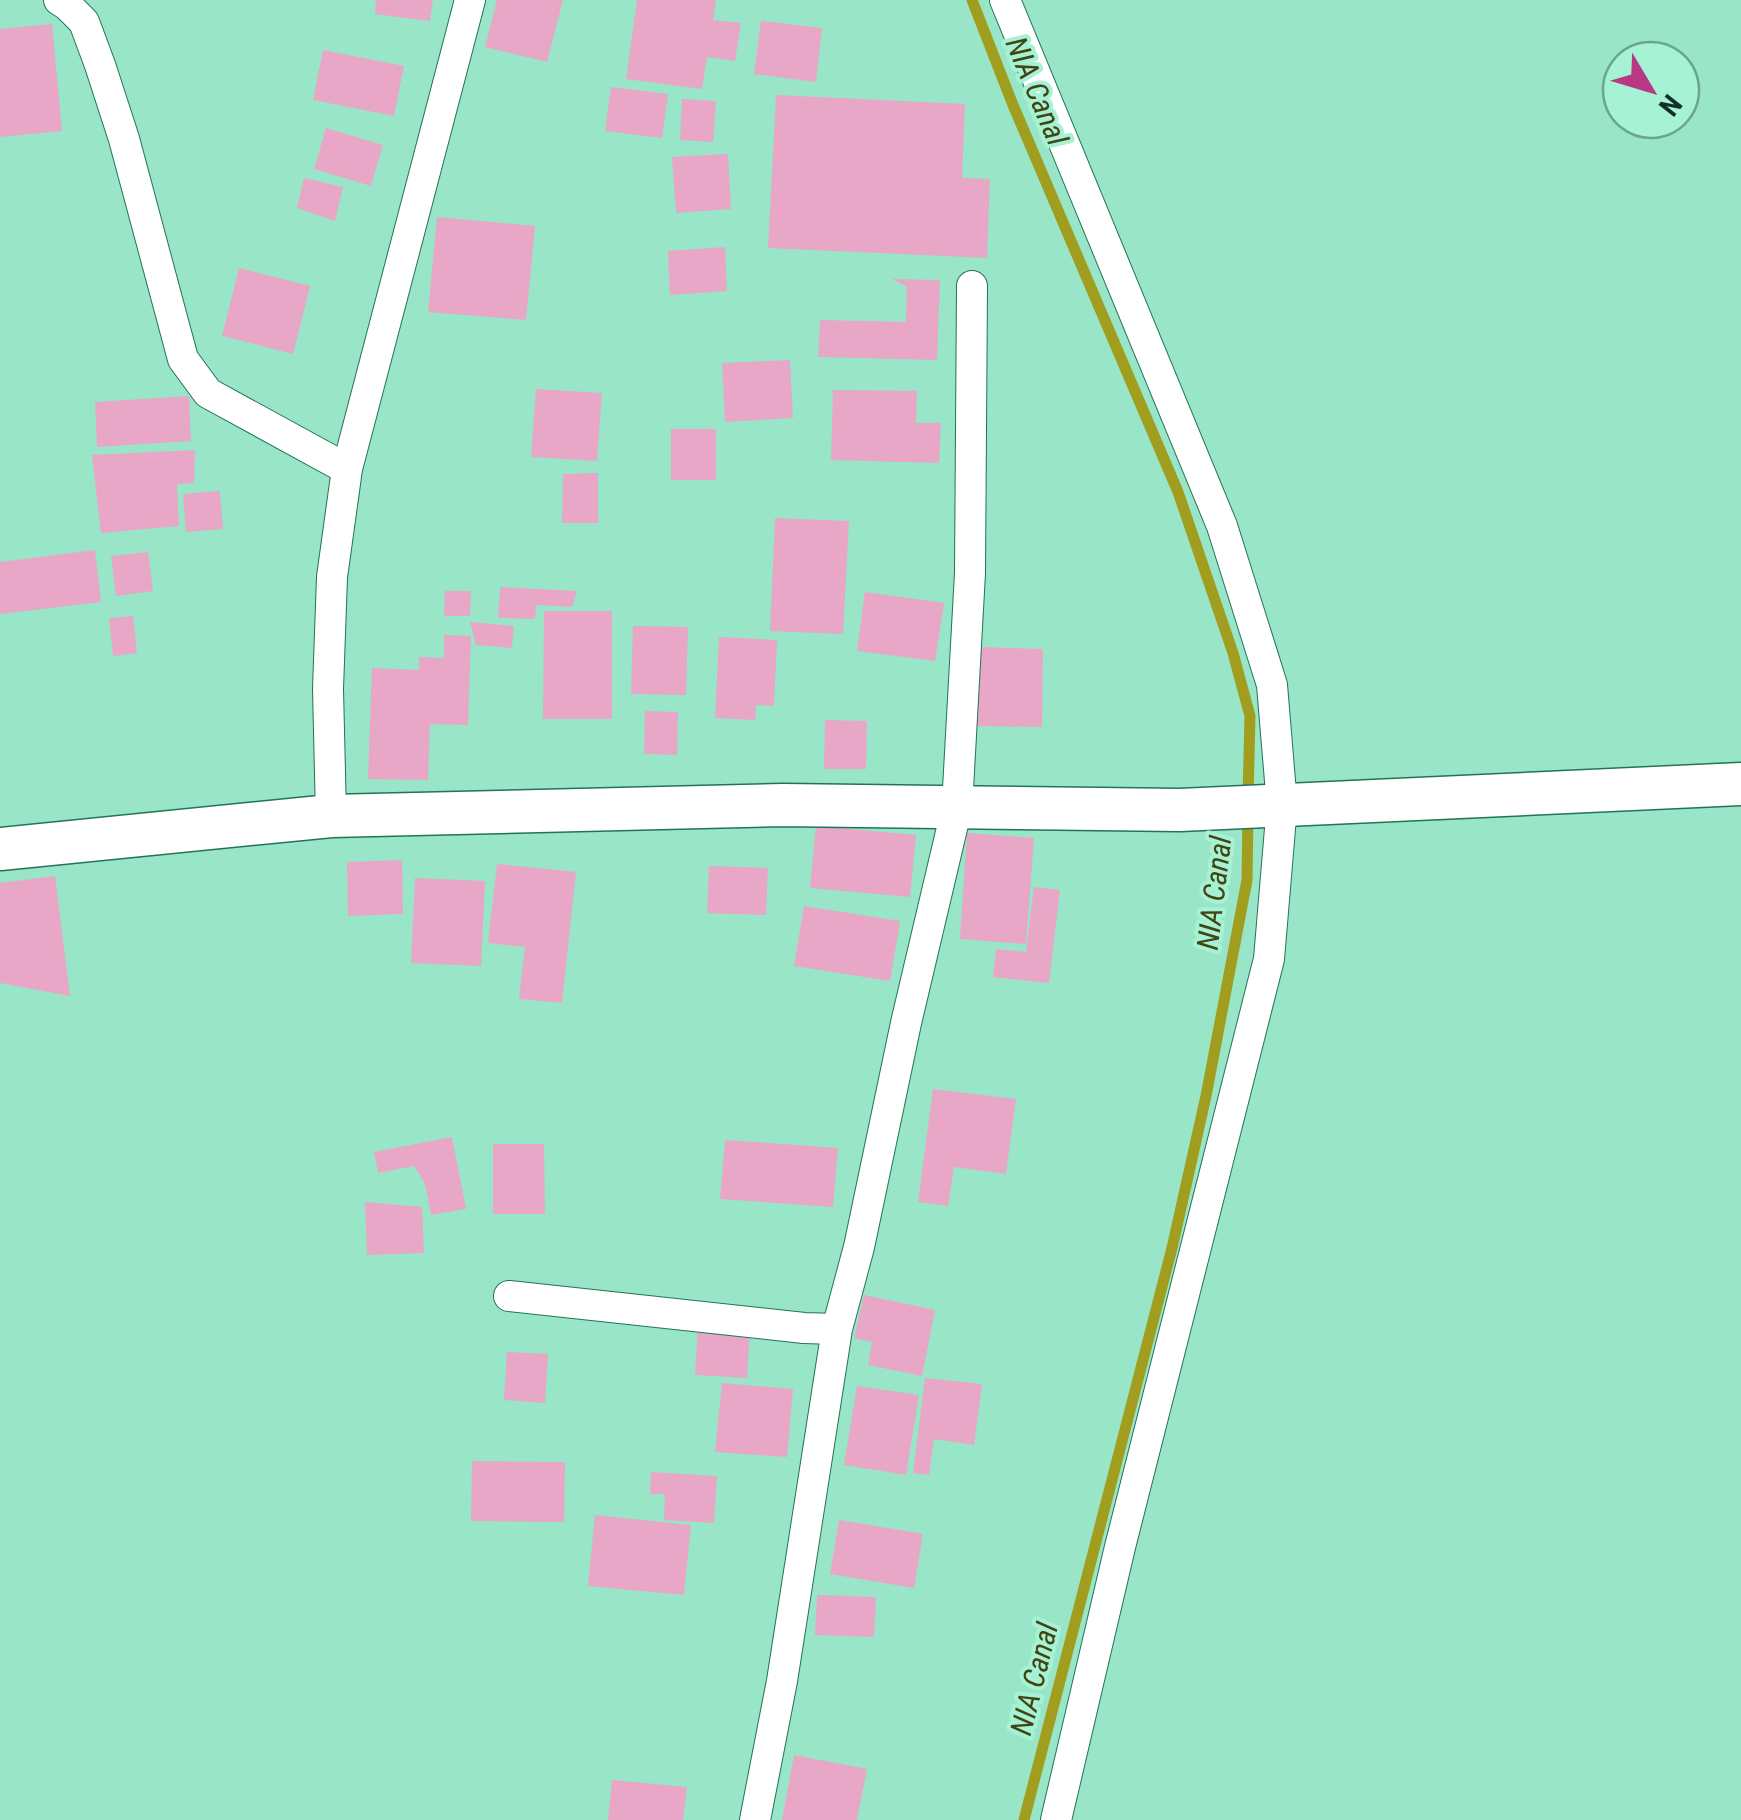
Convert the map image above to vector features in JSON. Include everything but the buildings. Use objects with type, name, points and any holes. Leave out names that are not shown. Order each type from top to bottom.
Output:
[{"type":"main road","points":[[0,848],[331,816],[763,806],[1161,810],[1741,784]]},
{"type":"street","points":[[59,0],[84,22],[100,64],[183,358],[208,393],[346,469]]},
{"type":"street","points":[[331,816],[328,690],[332,578],[346,469],[470,0]]},
{"type":"street","points":[[1006,0],[1222,526],[1272,685],[1282,805],[1269,960],[1120,1547],[1056,1820]]},
{"type":"street","points":[[755,1820],[782,1681],[836,1329],[957,807],[970,573],[972,286]]},
{"type":"street","points":[[508,1296],[836,1329]]},
{"type":"waterway","name":"NIA Canal","points":[[972,0],[1178,492],[1233,653],[1250,716],[1248,798]]},
{"type":"waterway","name":"NIA Canal","points":[[1024,1820],[1172,1248],[1206,1096],[1247,880],[1248,816]]}]
